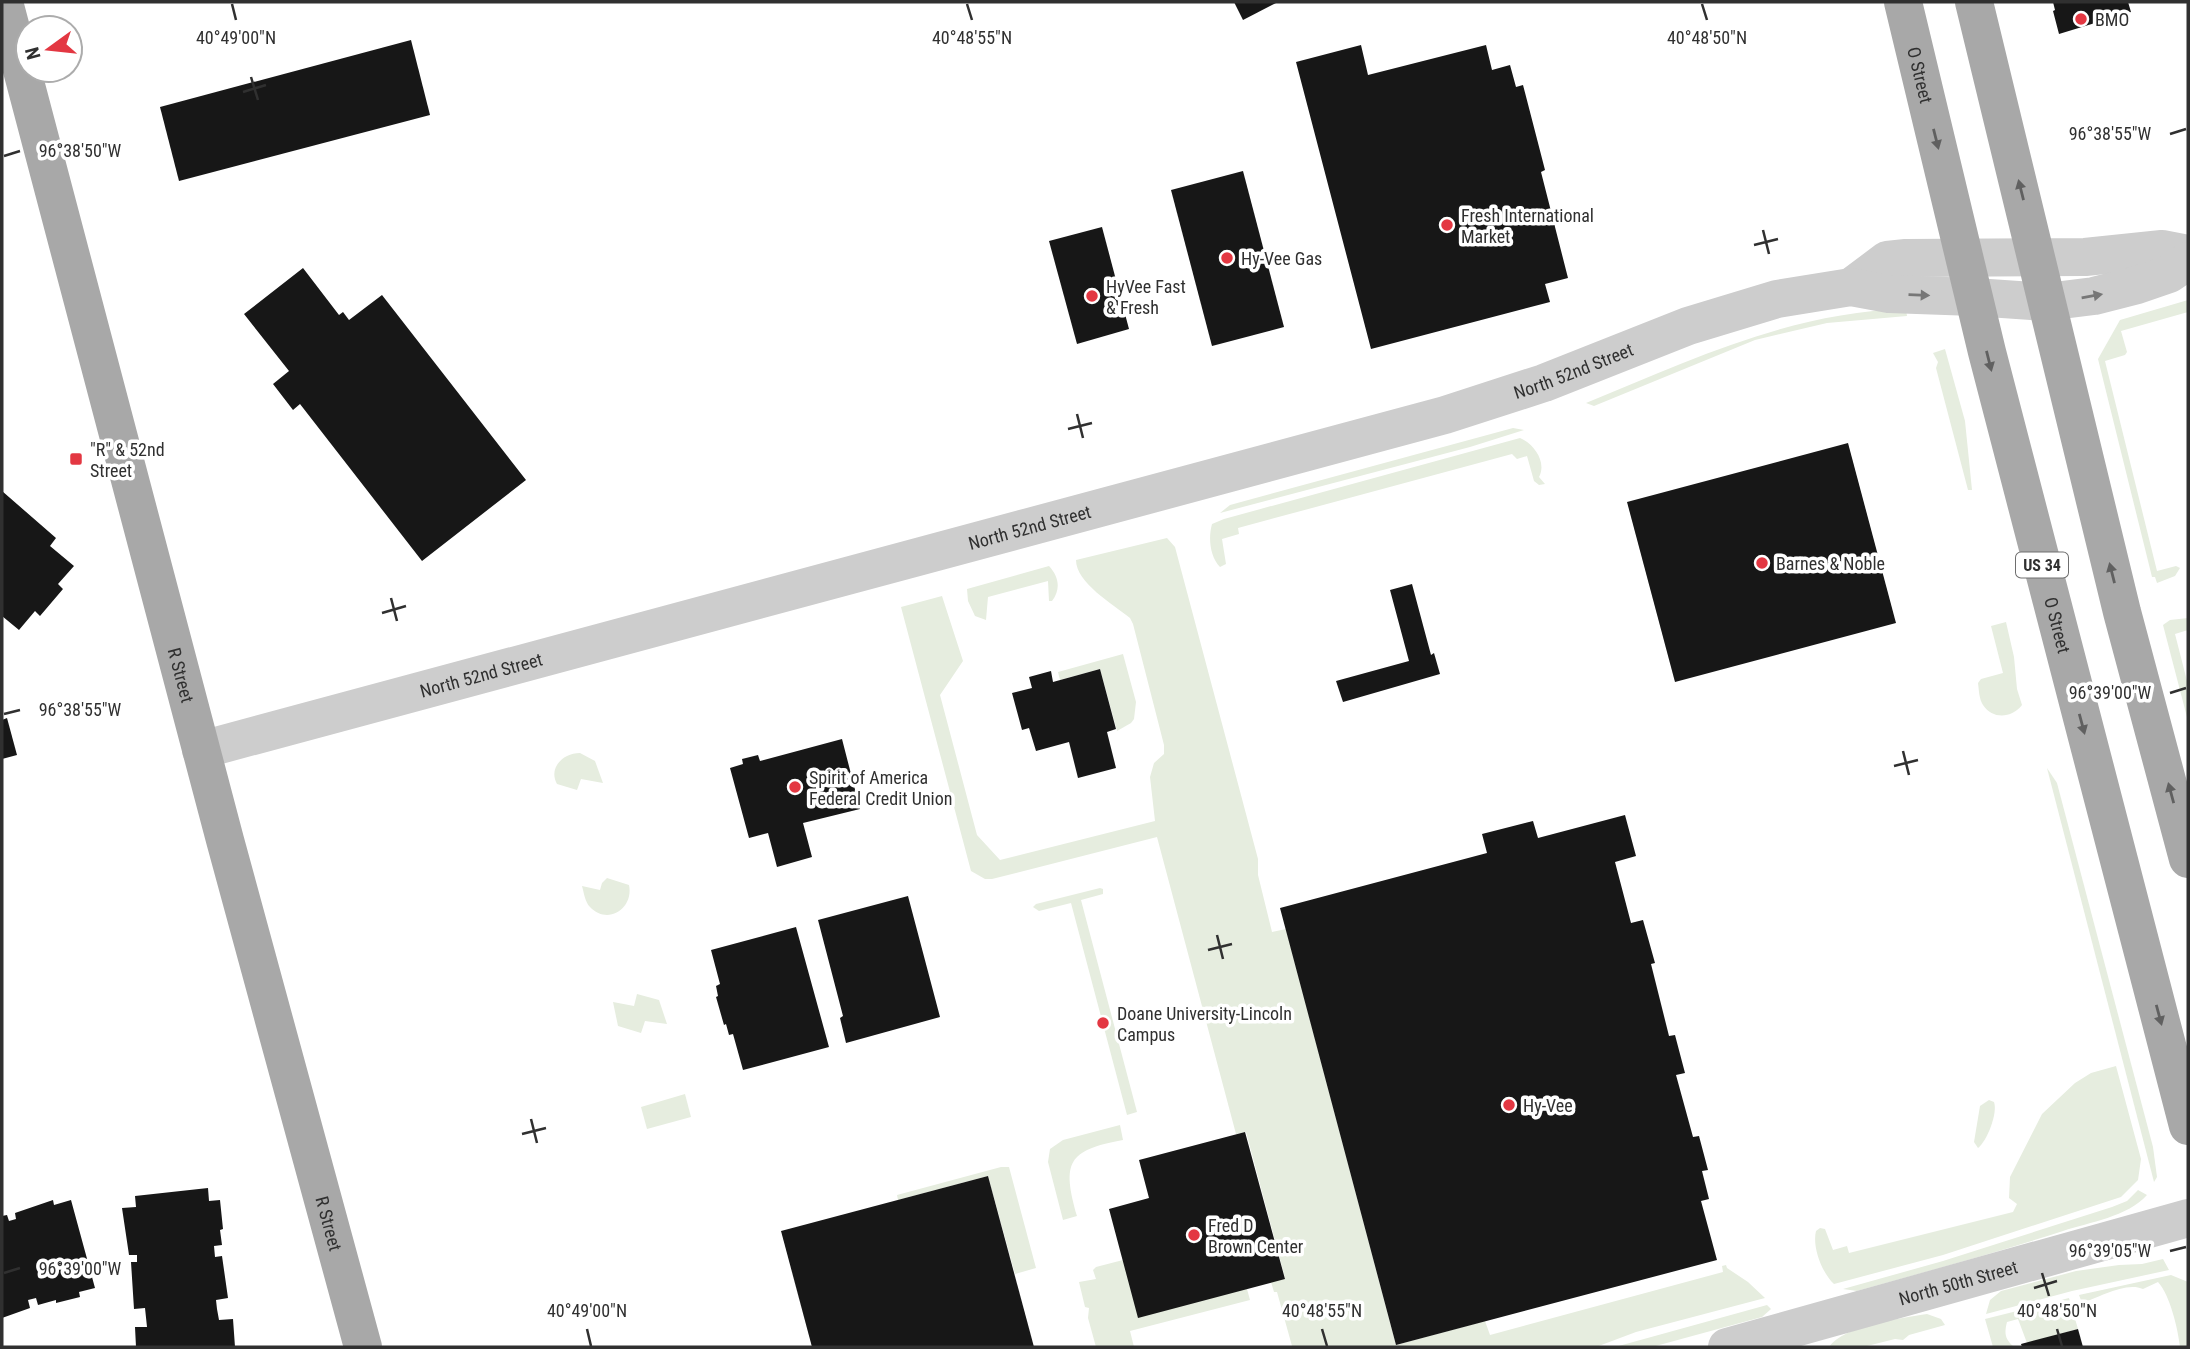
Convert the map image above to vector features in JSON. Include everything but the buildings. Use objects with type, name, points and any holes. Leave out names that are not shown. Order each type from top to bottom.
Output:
[{"type":"main road","name":"R Street","points":[[4,2],[201,750],[363,1347]]},
{"type":"main road","name":"O Street","points":[[1903,2],[1974,296],[2188,1126]]},
{"type":"main road","points":[[1974,2],[2122,612],[2188,859]]},
{"type":"main road","points":[[2115,849],[2167,955],[2188,1023]]},
{"type":"street","name":"North 52nd Street","points":[[1851,287],[1887,260],[2085,257],[2162,249],[2188,254]]},
{"type":"street","name":"North 52nd Street","points":[[201,750],[1445,415],[1544,383],[1688,326],[1744,307],[1851,287],[1889,294],[1974,296],[2046,302],[2094,296],[2137,285],[2169,274],[2188,261]]},
{"type":"street","name":"North 50th Street","points":[[1727,1347],[2188,1218]]},
{"type":"shaded area","points":[[2188,300],[2188,312],[2121,331],[2127,352],[2105,361],[2157,571],[2176,566],[2180,568],[2175,576],[2157,583],[2155,577],[2152,577],[2098,359],[2120,320]]},
{"type":"shaded area","points":[[1906,309],[1907,316],[1827,323],[1755,340],[1594,406],[1586,403],[1703,355],[1782,329],[1863,312]]},
{"type":"shaded area","points":[[1945,349],[1965,421],[1972,490],[1968,490],[1936,368],[1938,362],[1933,353]]},
{"type":"shaded area","points":[[1513,428],[1524,430],[1470,447],[1220,513],[1230,505]]},
{"type":"shaded area","points":[[1520,438],[1538,454],[1541,465],[1539,477],[1545,484],[1539,485],[1534,481],[1527,456],[1517,459],[1512,454],[1238,528],[1239,534],[1222,539],[1226,564],[1220,567],[1212,553],[1212,524],[1224,519]]},
{"type":"shaded area","points":[[1167,538],[1175,547],[1258,859],[1258,875],[1272,932],[1286,929],[1396,1345],[1485,1321],[1490,1335],[1723,1272],[1722,1266],[1726,1265],[1765,1298],[1636,1332],[1596,1347],[1290,1347],[1292,1346],[1277,1292],[1274,1292],[1271,1282],[1285,1278],[1246,1132],[1236,1134],[1157,837],[992,879],[985,879],[971,871],[901,607],[942,596],[963,661],[940,695],[977,835],[1000,860],[1155,821],[1150,777],[1154,763],[1164,754],[1164,745],[1133,624],[1130,618],[1089,585],[1082,577],[1076,560]]},
{"type":"shaded area","points":[[1049,566],[1058,583],[1052,601],[1049,601],[1048,581],[988,597],[986,620],[975,616],[968,601],[967,589]]},
{"type":"shaded area","points":[[2188,618],[2188,630],[2175,634],[2188,685],[2188,721],[2163,625],[2170,620]]},
{"type":"shaded area","points":[[2006,622],[2022,705],[2013,713],[2002,716],[1992,713],[1983,705],[1978,683],[1981,679],[2003,673],[1991,626]]},
{"type":"shaded area","points":[[1123,654],[1136,702],[1134,719],[1117,731],[1100,669],[1060,680],[1058,672]]},
{"type":"shaded area","points":[[580,753],[595,761],[603,783],[581,779],[577,790],[557,784],[554,772],[559,762]]},
{"type":"shaded area","points":[[2047,768],[2057,783],[2153,1147],[2157,1177],[2154,1182]]},
{"type":"shaded area","points":[[607,878],[629,885],[629,893],[624,907],[618,912],[604,915],[588,905],[582,886],[600,890]]},
{"type":"shaded area","points":[[1103,889],[1103,894],[1081,900],[1137,1112],[1127,1115],[1071,903],[1039,911],[1033,907]]},
{"type":"shaded area","points":[[637,994],[659,1000],[667,1024],[645,1021],[641,1033],[618,1026],[613,1002],[634,1006]]},
{"type":"shaded area","points":[[2116,1066],[2141,1159],[2138,1180],[2121,1197],[1943,1255],[1834,1284],[1830,1279],[1817,1252],[1815,1237],[1820,1228],[1825,1229],[1833,1250],[1847,1246],[1849,1253],[2013,1212],[2017,1204],[2009,1198],[2010,1177],[2042,1114],[2075,1083],[2091,1073]]},
{"type":"shaded area","points":[[685,1094],[691,1117],[647,1129],[641,1107]]},
{"type":"shaded area","points":[[1989,1100],[1994,1102],[1995,1107],[1993,1120],[1978,1148],[1974,1142],[1980,1106]]},
{"type":"shaded area","points":[[1120,1125],[1123,1140],[1090,1149],[1080,1154],[1073,1162],[1070,1183],[1077,1216],[1063,1220],[1048,1162],[1050,1149],[1063,1140]]},
{"type":"shaded area","points":[[1009,1167],[1036,1268],[1015,1274],[988,1176],[898,1200],[897,1195]]},
{"type":"shaded area","points":[[2138,1190],[2147,1195],[2129,1209],[2108,1218],[1857,1291],[1843,1289],[1943,1261],[2112,1207],[2127,1201]]},
{"type":"shaded area","points":[[2163,1259],[2169,1270],[2072,1291],[1986,1314],[1990,1300],[2001,1291],[2076,1271]]},
{"type":"shaded area","points":[[1123,1260],[1247,1289],[1250,1300],[1130,1331],[1134,1347],[1096,1347],[1088,1318],[1089,1308],[1085,1307],[1079,1282],[1096,1279],[1093,1270],[1096,1267]]},
{"type":"shaded area","points":[[2171,1275],[2188,1282],[2188,1347],[2180,1347],[2170,1304],[2158,1282],[2143,1289],[2129,1287],[2112,1291],[2082,1303],[2079,1295]]},
{"type":"shaded area","points":[[2069,1298],[2078,1329],[2027,1343],[2018,1319],[2007,1322],[2006,1326],[2007,1339],[2014,1347],[1993,1347],[1985,1319]]},
{"type":"shaded area","points":[[1767,1305],[1771,1309],[1762,1317],[1652,1347],[1615,1347]]},
{"type":"shaded area","points":[[1927,1314],[1941,1319],[1945,1325],[1909,1335],[1903,1340],[1895,1339],[1863,1347],[1829,1347],[1836,1340],[1859,1328]]},
{"type":"place","name":"BMO","points":[[2081,19]]},
{"type":"place","name":"Fresh International Market","points":[[1447,225]]},
{"type":"place","name":"Hy-Vee Gas","points":[[1227,258]]},
{"type":"place","name":"HyVee Fast & Fresh","points":[[1092,296]]},
{"type":"place","name":"\"R\" & 52nd Street","points":[[76,459]]},
{"type":"place","name":"Barnes & Noble","points":[[1762,563]]},
{"type":"place","name":"Spirit of America Federal Credit Union","points":[[795,787]]},
{"type":"place","name":"Doane University-Lincoln Campus","points":[[1103,1023]]},
{"type":"place","name":"Hy-Vee","points":[[1509,1105]]},
{"type":"place","name":"Fred D Brown Center","points":[[1194,1235]]}]
